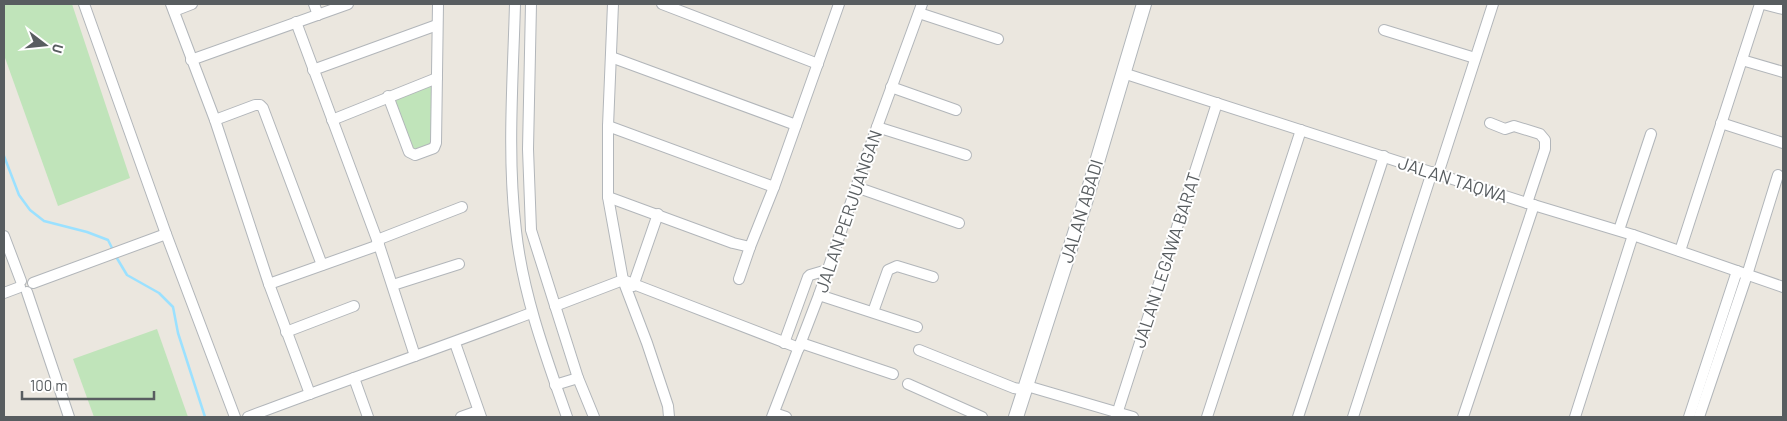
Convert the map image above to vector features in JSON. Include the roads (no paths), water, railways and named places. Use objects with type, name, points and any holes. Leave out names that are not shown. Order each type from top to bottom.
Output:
[{"type":"street","points":[[84,4],[166,234],[235,417]]},
{"type":"street","points":[[192,4],[172,7],[215,120],[269,284],[310,394]]},
{"type":"street","points":[[314,4],[318,15]]},
{"type":"street","points":[[192,60],[348,4]]},
{"type":"street","points":[[388,96],[409,152],[415,155],[434,148],[436,143],[438,4]]},
{"type":"street","points":[[515,4],[511,153],[516,232],[531,313],[567,417]]},
{"type":"street","points":[[532,4],[528,149],[531,230],[578,378],[594,417]]},
{"type":"street","points":[[613,4],[608,126],[608,197],[623,280],[647,343],[668,406],[669,417]]},
{"type":"street","points":[[662,4],[818,64]]},
{"type":"street","points":[[739,279],[839,4]]},
{"type":"street","name":"JALAN ABADI","points":[[1016,417],[1086,199],[1144,4]]},
{"type":"street","points":[[1353,417],[1493,4]]},
{"type":"street","points":[[1680,251],[1761,4],[1783,9]]},
{"type":"street","points":[[920,8],[998,39]]},
{"type":"street","name":"JALAN PERJUANGAN","points":[[773,415],[819,295],[920,8]]},
{"type":"street","points":[[296,22],[393,285],[414,356]]},
{"type":"street","points":[[313,70],[437,25]]},
{"type":"street","points":[[1384,30],[1476,58]]},
{"type":"street","points":[[611,57],[796,125]]},
{"type":"street","points":[[1742,60],[1783,72]]},
{"type":"street","name":"JALAN TAQWA","points":[[1123,73],[1530,204],[1618,230],[1783,287]]},
{"type":"street","points":[[332,120],[437,78]]},
{"type":"street","points":[[891,87],[956,110]]},
{"type":"street","name":"JALAN LEGAWA BARAT","points":[[1116,415],[1217,103]]},
{"type":"street","points":[[215,120],[255,105],[260,105],[263,108],[322,265]]},
{"type":"street","points":[[1722,122],[1783,142]]},
{"type":"street","points":[[1463,417],[1530,204],[1545,149],[1545,140],[1540,134],[1514,126],[1505,128],[1490,123]]},
{"type":"street","points":[[608,126],[774,187]]},
{"type":"street","points":[[877,126],[966,154]]},
{"type":"street","points":[[1207,417],[1301,130]]},
{"type":"street","points":[[1618,230],[1651,134]]},
{"type":"street","points":[[1298,417],[1384,156]]},
{"type":"street","points":[[1689,417],[1701,396],[1747,275],[1778,175]]},
{"type":"street","points":[[856,187],[959,223]]},
{"type":"street","points":[[608,197],[750,248]]},
{"type":"street","points":[[269,284],[378,243],[462,207]]},
{"type":"street","points":[[633,286],[658,214]]},
{"type":"street","points":[[516,232],[531,230]]},
{"type":"street","points":[[23,287],[23,279],[29,279],[33,283],[166,234]]},
{"type":"street","points":[[1575,417],[1633,235]]},
{"type":"street","points":[[4,236],[69,417]]},
{"type":"street","points":[[393,285],[459,264]]},
{"type":"street","points":[[873,312],[888,270],[891,267],[897,266],[933,277]]},
{"type":"street","points":[[784,343],[808,277],[827,270]]},
{"type":"street","points":[[1699,417],[1701,396],[1737,271]]},
{"type":"street","points":[[554,306],[623,280]]},
{"type":"street","points":[[623,280],[633,286],[784,343],[893,374]]},
{"type":"street","points":[[4,293],[23,287]]},
{"type":"street","points":[[819,295],[917,326]]},
{"type":"street","points":[[286,332],[354,306]]},
{"type":"street","points":[[248,417],[414,356],[455,343],[531,313]]},
{"type":"street","points":[[455,343],[480,414],[461,417]]},
{"type":"street","points":[[919,350],[1014,388],[1026,388],[1116,415],[1133,417]]},
{"type":"street","points":[[354,378],[368,417]]},
{"type":"street","points":[[556,385],[578,378]]},
{"type":"street","points":[[908,384],[982,417]]},
{"type":"street","points":[[773,415],[786,417]]},
{"type":"waterway","points":[[4,156],[19,195],[30,210],[44,221],[87,232],[108,240],[113,250]]},
{"type":"waterway","points":[[115,255],[127,275],[159,293],[173,307],[178,333],[205,417]]}]
